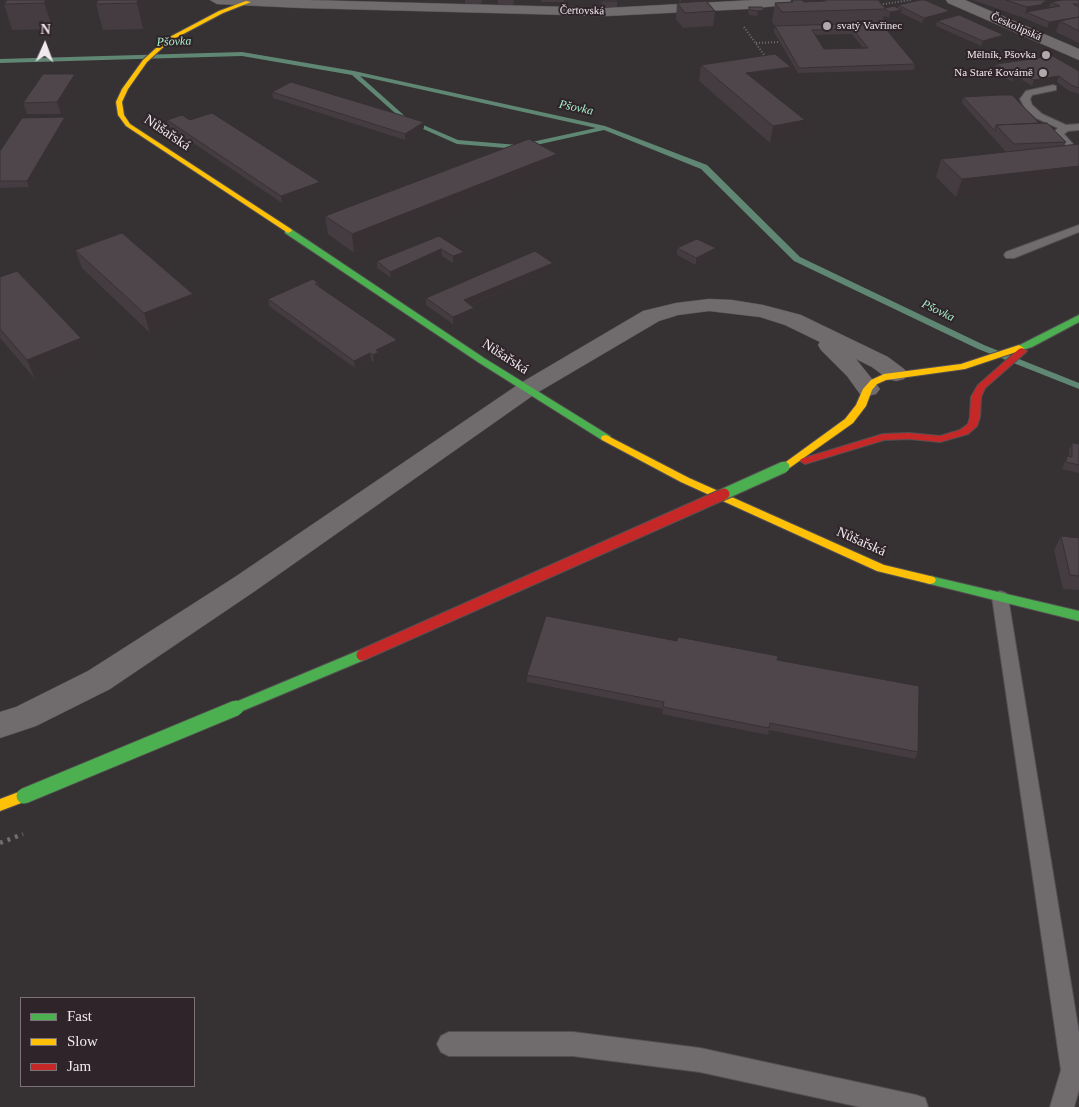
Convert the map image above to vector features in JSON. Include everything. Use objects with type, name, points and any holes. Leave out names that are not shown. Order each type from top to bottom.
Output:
[{"type":"street","name":"Čertovská","points":[[217,0],[607,12],[718,10],[796,0]]},
{"type":"street","name":"Českolipská","points":[[953,0],[1079,55]]},
{"type":"street","name":"Nůšařská","points":[[248,2],[221,12],[168,40],[145,62],[125,89],[119,102],[120,115],[128,125],[527,389],[605,437],[685,480],[881,568],[1079,616]]},
{"type":"street","points":[[0,725],[25,717],[99,680],[245,584],[527,389],[651,316],[676,309],[709,305],[732,306],[763,311],[793,320],[903,373],[924,374],[945,381]]},
{"type":"street","points":[[784,467],[849,421],[868,399],[874,382],[884,377],[903,373],[948,370],[1030,345],[1079,318]]},
{"type":"street","points":[[819,334],[855,371],[868,399]]},
{"type":"street","points":[[0,805],[412,634],[784,467],[872,439],[909,436],[940,439],[964,432],[972,426],[975,417],[976,397],[981,387],[1030,345]]},
{"type":"street","points":[[966,395],[975,408]]},
{"type":"street","points":[[882,424],[909,436]]},
{"type":"lane","points":[[1053,88],[1028,93],[1025,99],[1028,106],[1039,116],[1065,128],[1079,127]]},
{"type":"lane","points":[[1065,128],[1058,133],[1075,153]]},
{"type":"lane","points":[[1010,255],[1079,228]]},
{"type":"lane","points":[[1000,597],[1073,1070],[1062,1107]]},
{"type":"lane","points":[[448,1044],[572,1044],[700,1060],[916,1107]]},
{"type":"path","points":[[870,6],[911,0]]},
{"type":"path","points":[[718,10],[732,12],[769,62]]},
{"type":"path","points":[[756,42],[780,42]]},
{"type":"building","points":[[7,0],[46,0],[44,3],[4,4]]},
{"type":"building","points":[[98,0],[138,0],[137,3],[96,4]]},
{"type":"building","points":[[792,0],[802,0],[804,2],[878,0],[886,9],[782,12],[775,3],[793,2]]},
{"type":"building","points":[[925,0],[950,11],[924,18],[898,5]]},
{"type":"building","points":[[1006,0],[1048,1],[1042,3],[1045,4],[1027,7]]},
{"type":"building","points":[[1079,0],[1079,4],[1073,4],[1079,7],[1079,17],[1049,22],[1026,12],[1060,6],[1051,2]]},
{"type":"building","points":[[706,1],[715,11],[685,13],[677,3]]},
{"type":"building","points":[[894,6],[902,10],[890,12],[885,8]]},
{"type":"building","points":[[749,7],[762,7],[764,10],[750,10]]},
{"type":"building","points":[[959,15],[1004,35],[983,41],[937,21]]},
{"type":"building","points":[[1079,17],[1079,31],[1060,21]]},
{"type":"building","points":[[881,23],[915,64],[799,68],[775,26]],"holes":[[[853,29],[868,48],[824,49],[812,30]]]},
{"type":"building","points":[[775,54],[791,67],[746,73],[805,120],[773,126],[701,65]]},
{"type":"building","points":[[1053,56],[1079,71],[1079,88],[1071,85],[1059,76],[1034,80],[1024,74],[1014,76],[996,64]]},
{"type":"building","points":[[43,74],[75,74],[57,102],[23,103]]},
{"type":"building","points":[[291,82],[424,122],[405,134],[272,92]]},
{"type":"building","points":[[1012,95],[1039,123],[996,125],[995,131],[963,97]]},
{"type":"building","points":[[212,113],[320,182],[281,196],[167,120],[182,115],[190,120]]},
{"type":"building","points":[[65,117],[27,181],[0,181],[0,151],[22,118]]},
{"type":"building","points":[[1047,123],[1066,142],[1014,144],[996,125]]},
{"type":"building","points":[[529,139],[557,154],[352,234],[325,216]]},
{"type":"building","points":[[1079,144],[1079,166],[962,179],[941,159]]},
{"type":"building","points":[[122,233],[193,294],[144,313],[75,250]]},
{"type":"building","points":[[439,236],[464,252],[453,256],[441,249],[390,272],[377,261]]},
{"type":"building","points":[[697,239],[716,248],[696,258],[677,248]]},
{"type":"building","points":[[535,251],[553,263],[464,300],[474,308],[453,317],[426,298]]},
{"type":"building","points":[[17,271],[81,338],[27,360],[0,329],[0,277]]},
{"type":"building","points":[[313,279],[318,283],[315,284],[397,340],[376,350],[379,352],[373,355],[370,353],[354,361],[268,299]]},
{"type":"building","points":[[1072,443],[1079,444],[1079,465],[1066,462],[1067,456],[1072,457]]},
{"type":"building","points":[[1061,536],[1079,538],[1079,576],[1070,575]]},
{"type":"building","points":[[546,616],[677,641],[678,637],[778,656],[777,660],[919,686],[918,752],[770,723],[769,728],[663,707],[664,702],[527,675]]},
{"type":"waterway","name":"Pšovka","points":[[0,61],[242,54],[354,73],[605,128],[704,167],[797,259],[981,347],[1079,386]]},
{"type":"waterway","points":[[355,75],[405,119],[457,142],[518,147],[601,129]]},
{"type":"traffic: fast","points":[[288,231],[481,360],[606,438]]},
{"type":"traffic: fast","points":[[1019,348],[1029,345],[1079,318]]},
{"type":"traffic: fast","points":[[724,494],[784,467]]},
{"type":"traffic: fast","points":[[930,580],[1079,616]]},
{"type":"traffic: fast","points":[[24,796],[362,655]]},
{"type":"traffic: slow","points":[[248,2],[221,12],[168,40],[145,61],[125,89],[119,102],[121,115],[128,125],[288,231]]},
{"type":"traffic: slow","points":[[784,467],[849,421],[861,406],[868,389],[874,382],[884,377],[962,367],[1019,348]]},
{"type":"traffic: slow","points":[[606,438],[685,480],[881,568],[930,580]]},
{"type":"traffic: slow","points":[[0,805],[24,796]]},
{"type":"traffic: jam","points":[[805,461],[883,437],[909,436],[940,439],[964,432],[972,426],[975,417],[976,397],[981,387],[1022,351]]},
{"type":"traffic: jam","points":[[362,655],[724,494]]},
{"type":"place","name":"svatý Vavřinec","points":[[827,26]]},
{"type":"place","name":"Mělník, Pšovka","points":[[1046,55]]},
{"type":"place","name":"Na Staré Kovárně","points":[[1043,73]]}]
